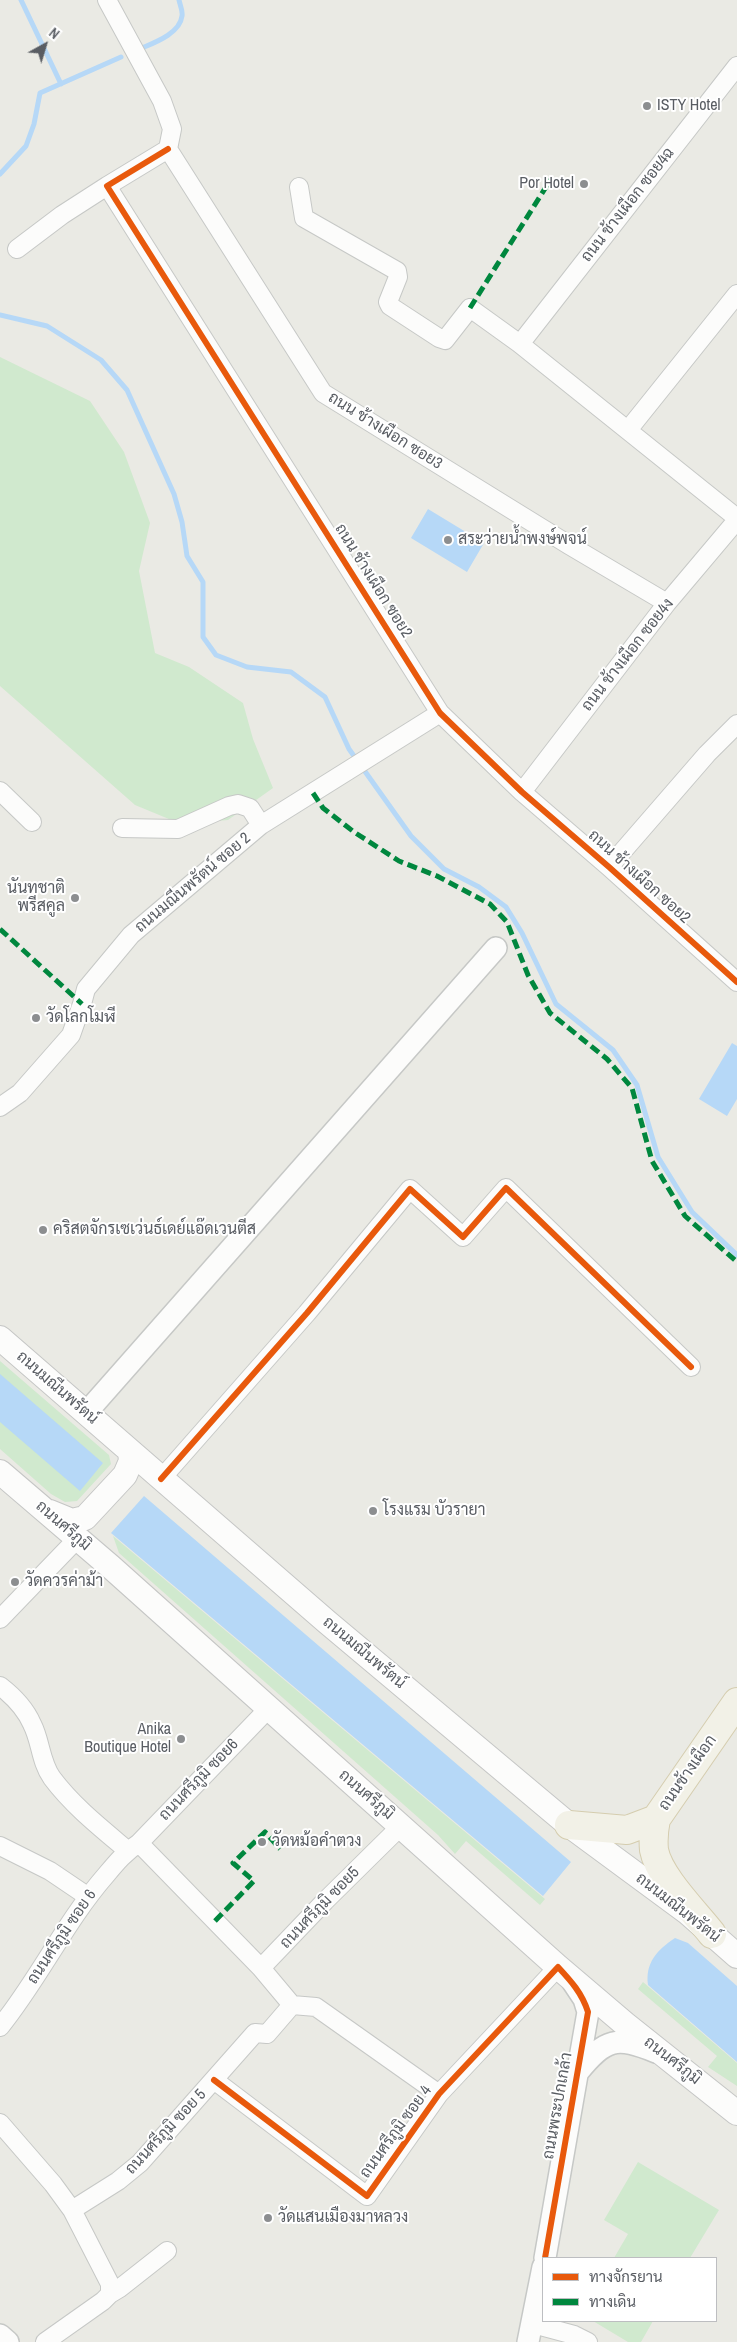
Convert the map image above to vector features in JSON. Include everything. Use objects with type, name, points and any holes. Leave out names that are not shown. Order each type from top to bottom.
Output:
[{"type":"main road","name":"ถนนมณีนพรัตน์","points":[[0,1338],[327,1622],[569,1825],[687,1912],[729,1946]]},
{"type":"main road","points":[[86,1528],[131,1479],[130,1451]]},
{"type":"main road","name":"ถนนศรีภูมิ","points":[[0,1472],[41,1507],[86,1528],[99,1558],[270,1708],[558,1967],[737,2113]]},
{"type":"main road","points":[[131,1479],[166,1482]]},
{"type":"main road","name":"ถนนช้างเผือก","points":[[729,1946],[660,1865],[654,1851],[656,1819],[737,1702]]},
{"type":"main road","name":"ถนนช้างเผือก","points":[[569,1825],[627,1830],[656,1819]]},
{"type":"street","points":[[17,249],[62,215],[168,149],[172,129],[162,101],[107,0]]},
{"type":"street","name":"ถนน ช้างเผือก ซอย4ฉ","points":[[520,344],[737,66]]},
{"type":"street","name":"ถนน ช้างเผือก ซอย3","points":[[168,149],[323,393],[569,545],[668,603]]},
{"type":"street","name":"ถนน ช้างเผือก ซอย2","points":[[107,186],[440,713],[522,792],[609,866],[737,982]]},
{"type":"street","points":[[299,188],[304,218],[397,271],[398,277],[388,302],[390,306],[445,340],[470,308],[520,344],[737,519]]},
{"type":"street","points":[[628,430],[737,294]]},
{"type":"street","name":"ถนน ช้างเผือก ซอย4ง","points":[[522,792],[668,603],[737,519]]},
{"type":"street","name":"ถนนมณีนพรัตน์ ซอย 2","points":[[0,1107],[20,1093],[71,1035],[86,989],[131,935],[261,826],[440,713]]},
{"type":"street","points":[[609,866],[707,754],[737,724]]},
{"type":"street","points":[[0,790],[32,822]]},
{"type":"street","points":[[122,828],[178,829],[229,806],[238,804],[250,808],[261,826]]},
{"type":"street","points":[[86,1413],[496,948]]},
{"type":"street","points":[[166,1482],[410,1189],[463,1237],[506,1188],[691,1367]]},
{"type":"street","points":[[0,1619],[86,1528]]},
{"type":"street","points":[[0,1686],[16,1698],[33,1724],[40,1754],[51,1777],[88,1818],[133,1847],[261,1968],[292,2005],[316,2007],[439,2094]]},
{"type":"street","name":"ถนนศรีภูมิ ซอย6","points":[[133,1847],[270,1708]]},
{"type":"street","name":"ถนนศรีภูมิ ซอย5","points":[[261,1968],[401,1826]]},
{"type":"street","points":[[0,1846],[50,1871],[88,1896]]},
{"type":"street","name":"ถนนศรีภูมิ ซอย 6","points":[[0,2027],[18,2005],[88,1896],[133,1847]]},
{"type":"street","name":"ถนนพระปกเกล้า","points":[[545,2257],[588,2012],[584,1999],[573,1982],[558,1967]]},
{"type":"street","name":"ถนนศรีภูมิ ซอย 4","points":[[214,2080],[367,2196],[439,2094],[558,1967]]},
{"type":"street","name":"ถนนศรีภูมิ ซอย 5","points":[[72,2210],[118,2181],[140,2163],[255,2033],[266,2034],[292,2005]]},
{"type":"street","name":"ถนนพระปกเกล้า","points":[[578,2072],[592,2055],[607,2043],[631,2042],[664,2055]]},
{"type":"street","points":[[0,2122],[54,2184],[72,2210],[110,2284],[110,2294]]},
{"type":"street","points":[[45,2342],[120,2288],[167,2251]]},
{"type":"street","points":[[542,2272],[530,2333],[574,2336],[588,2342]]},
{"type":"street","points":[[0,2335],[8,2342]]},
{"type":"green space","points":[[0,357],[90,401],[124,452],[150,523],[139,571],[155,653],[189,667],[243,703],[253,739],[273,788],[228,820],[181,824],[135,805],[0,686]]},
{"type":"green space","points":[[0,1361],[109,1455],[111,1464],[77,1501],[65,1502],[51,1494],[0,1449]]},
{"type":"green space","points":[[113,1536],[545,1899],[540,1905],[466,1841],[455,1854],[438,1835],[119,1553]]},
{"type":"green space","points":[[643,1982],[737,2063],[737,2086],[708,2067],[717,2056],[638,1989]]},
{"type":"green space","points":[[638,2162],[719,2210],[691,2257],[615,2257],[628,2234],[604,2220]]},
{"type":"green space","points":[[595,2322],[652,2322],[641,2342],[628,2342]]},
{"type":"water","name":"สระว่ายน้ำพงษ์พจน์","points":[[428,509],[484,543],[467,572],[411,538]]},
{"type":"water","points":[[732,1043],[737,1046],[737,1099],[727,1116],[699,1099]]},
{"type":"water","points":[[0,1374],[103,1463],[80,1491],[0,1422]]},
{"type":"water","points":[[144,1496],[571,1862],[543,1896],[111,1533]]},
{"type":"water","points":[[675,1938],[688,1943],[737,1986],[737,2062],[648,1985],[650,1964],[658,1952]]},
{"type":"waterway","points":[[21,0],[61,84]]},
{"type":"waterway","points":[[142,48],[166,36],[177,27],[182,14],[179,0]]},
{"type":"waterway","points":[[0,174],[26,146],[34,124],[40,93],[121,57]]},
{"type":"waterway","points":[[0,315],[47,326],[101,360],[127,390],[174,494],[182,522],[187,556],[203,582],[203,637],[216,655],[247,667],[291,672],[325,697],[349,749],[411,836],[444,869],[479,887],[506,907],[522,933],[556,1004],[613,1050],[637,1085],[658,1157],[692,1212],[737,1255]]},
{"type":"marked path","points":[[470,308],[551,179]]},
{"type":"marked path","points":[[313,793],[323,808],[354,832],[399,861],[437,876],[490,904],[507,922],[528,975],[550,1013],[607,1059],[632,1088],[652,1161],[685,1216],[737,1262]]},
{"type":"marked path","points":[[0,929],[82,1004]]},
{"type":"marked path","points":[[215,1921],[254,1881],[233,1863],[265,1832],[280,1849]]},
{"type":"cycle path","points":[[168,149],[107,186],[440,713],[522,792],[737,982]]},
{"type":"cycle path","points":[[161,1479],[307,1313],[410,1189],[463,1237],[506,1188],[691,1367]]},
{"type":"cycle path","points":[[214,2080],[367,2196],[439,2094],[558,1967],[572,1982],[586,2005],[588,2012],[545,2257]]},
{"type":"place","name":"ISTY Hotel","points":[[647,106]]},
{"type":"place","name":"Por Hotel","points":[[584,184]]},
{"type":"place","name":"สระว่ายน้ำพงษ์พจน์","points":[[448,540]]},
{"type":"place","name":"นันทชาติ พรีสคูล","points":[[75,898]]},
{"type":"place","name":"วัดโลกโมฬี","points":[[36,1018]]},
{"type":"place","name":"คริสตจักรเซเว่นธ์เดย์แอ๊ดเวนตีส","points":[[43,1230]]},
{"type":"place","name":"โรงแรม บัวรายา","points":[[373,1511]]},
{"type":"place","name":"วัดควรค่าม้า","points":[[15,1582]]},
{"type":"place","name":"Anika Boutique Hotel","points":[[181,1739]]},
{"type":"place","name":"วัดหม้อคำตวง","points":[[262,1842]]},
{"type":"place","name":"วัดแสนเมืองมาหลวง","points":[[268,2218]]}]
